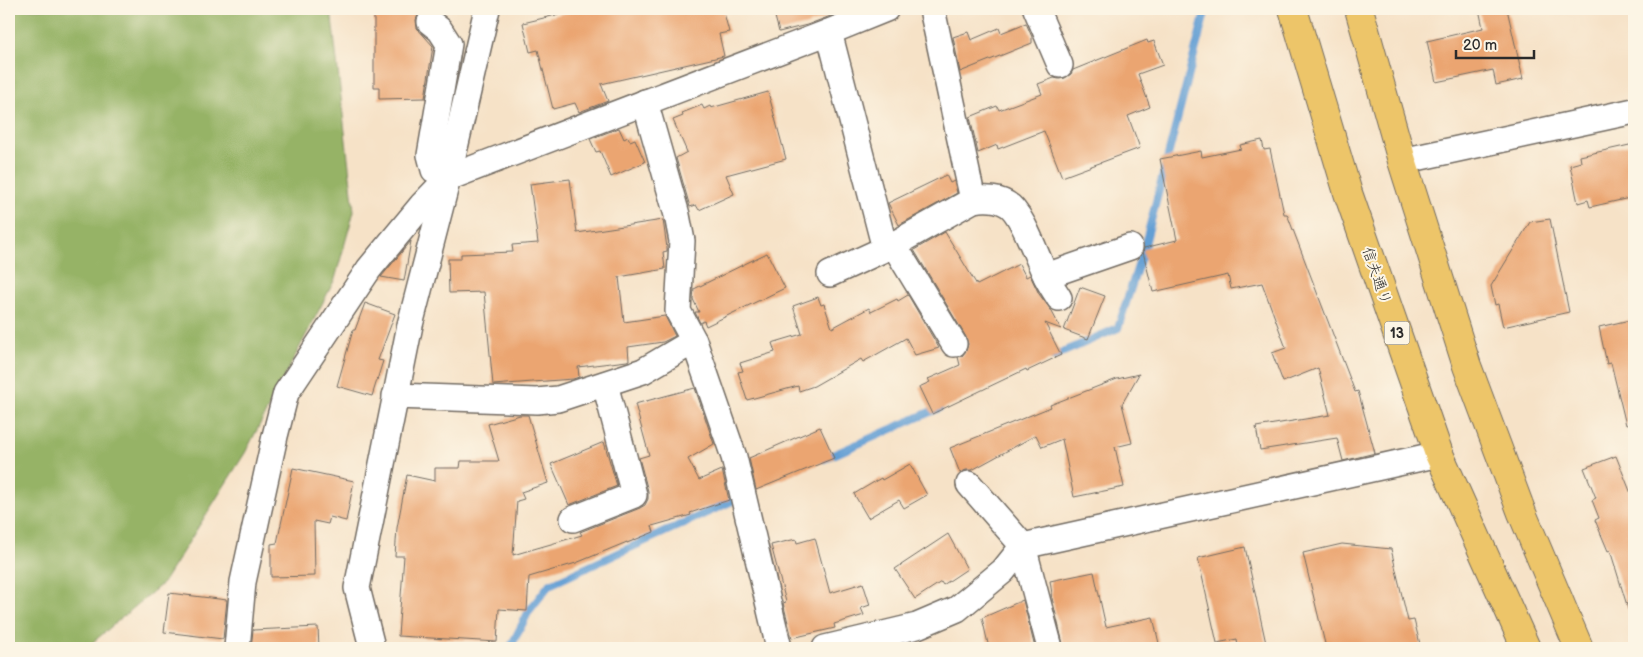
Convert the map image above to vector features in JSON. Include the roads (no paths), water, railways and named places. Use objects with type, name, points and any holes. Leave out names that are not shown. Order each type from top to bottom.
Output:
[{"type":"highway","name":"信夫通り","points":[[1293,9],[1348,193],[1439,454],[1526,648]]},
{"type":"highway","points":[[1359,9],[1402,161],[1467,366],[1522,512],[1579,648]]},
{"type":"street","points":[[371,648],[357,588],[410,325],[448,178],[487,9]]},
{"type":"street","points":[[237,648],[243,582],[286,393],[369,269],[422,205],[448,178],[886,9]]},
{"type":"street","points":[[932,9],[973,200]]},
{"type":"street","points":[[1036,9],[1060,65]]},
{"type":"street","points":[[430,22],[440,30],[449,44],[430,155],[434,170],[448,178]]},
{"type":"street","points":[[828,32],[883,242],[897,250],[954,344]]},
{"type":"street","points":[[645,102],[677,215],[682,241],[678,311],[694,341],[734,457],[779,648]]},
{"type":"street","points":[[1402,161],[1634,111]]},
{"type":"street","points":[[830,274],[891,246],[973,200],[982,198],[1006,203],[1012,208],[1020,219],[1058,298]]},
{"type":"street","points":[[1046,276],[1130,247]]},
{"type":"street","points":[[395,396],[537,401],[558,399],[643,371],[694,341]]},
{"type":"street","points":[[574,519],[634,495],[605,384]]},
{"type":"street","points":[[825,648],[917,626],[957,609],[1003,571],[1023,546],[1439,454]]},
{"type":"street","points":[[969,484],[1023,546],[1050,648]]},
{"type":"waterway","points":[[1052,357],[1118,328],[1145,244],[1206,9]]},
{"type":"waterway","points":[[824,459],[939,408]]},
{"type":"waterway","points":[[510,648],[529,611],[549,585],[741,497]]}]
